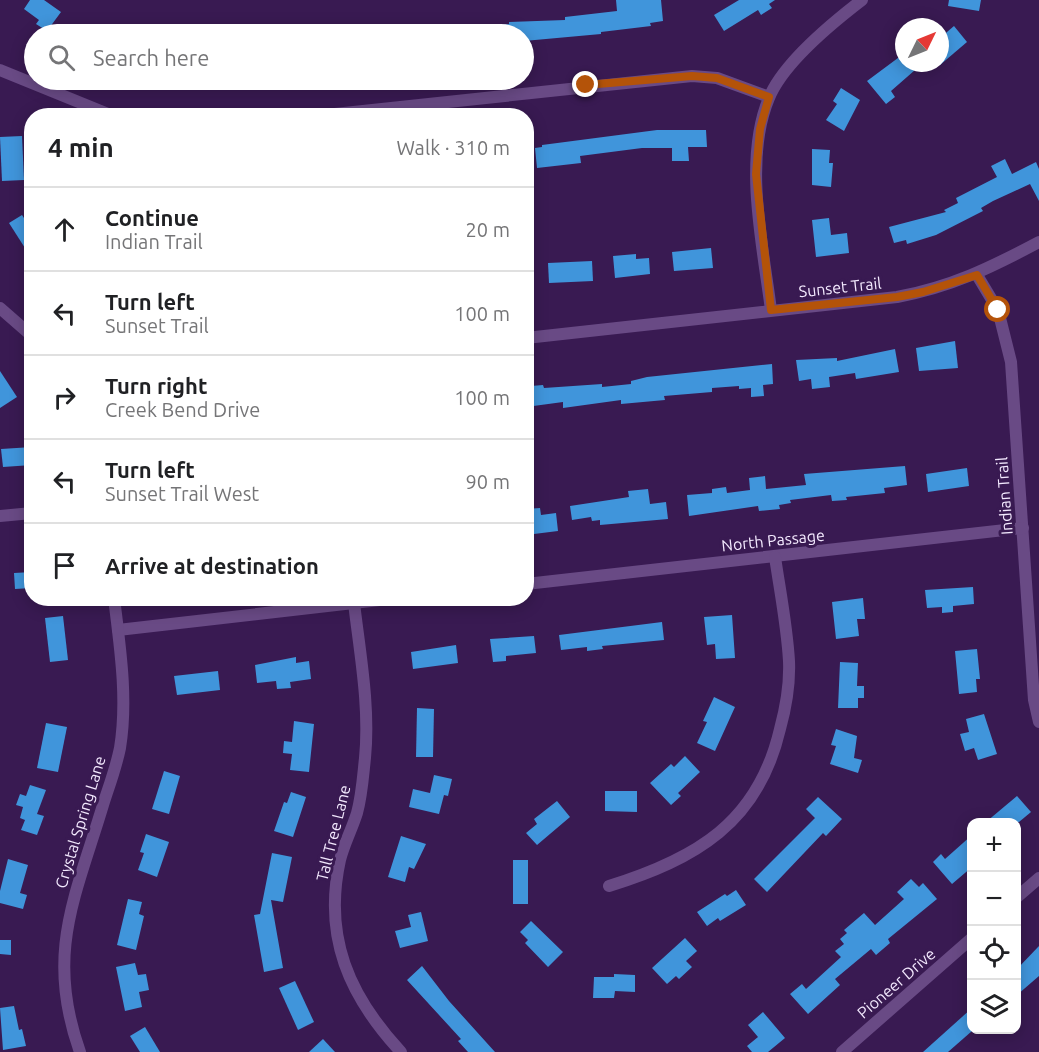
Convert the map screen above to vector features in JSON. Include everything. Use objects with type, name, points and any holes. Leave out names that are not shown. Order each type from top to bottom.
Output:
[{"type":"street","points":[[771,310],[756,174],[760,129],[769,97],[816,38],[862,0]]},
{"type":"street","points":[[0,70],[24,80]]},
{"type":"street","points":[[391,108],[692,76],[717,78],[769,97]]},
{"type":"street","points":[[49,90],[93,108]]},
{"type":"street","name":"Sunset Trail","points":[[534,337],[897,297],[923,292],[977,275],[1039,242]]},
{"type":"street","name":"Indian Trail","points":[[977,275],[998,310],[1011,362],[1034,700],[1039,722]]},
{"type":"street","points":[[0,308],[24,329]]},
{"type":"street","points":[[0,516],[24,514]]},
{"type":"street","name":"North Passage","points":[[534,583],[1023,528]]},
{"type":"street","points":[[609,886],[653,873],[705,844],[741,812],[760,782],[778,738],[788,688],[789,661],[775,557]]},
{"type":"street","name":"Crystal Spring Lane","points":[[80,1052],[66,1005],[63,955],[71,905],[120,748],[123,690],[115,606]]},
{"type":"street","points":[[118,630],[328,606]]},
{"type":"street","name":"Tall Tree Lane","points":[[354,606],[366,707],[366,747],[357,812],[341,857],[335,887],[337,933],[344,963],[356,994],[366,1010],[401,1052]]},
{"type":"street","points":[[1021,895],[1039,879]]},
{"type":"street","name":"Pioneer Drive","points":[[842,1052],[967,942]]},
{"type":"building","points":[[30,0],[44,0],[61,12],[52,24],[36,24],[39,20],[24,9]]},
{"type":"building","points":[[616,0],[661,0],[663,21],[650,23],[651,26],[601,32],[601,34],[534,40],[534,24],[509,24],[509,22],[565,20],[565,17],[617,11]]},
{"type":"building","points":[[739,0],[775,0],[769,4],[772,8],[761,15],[758,10],[724,31],[714,15]]},
{"type":"building","points":[[949,0],[981,0],[979,11],[948,6]]},
{"type":"building","points":[[954,26],[967,42],[949,57],[949,30]]},
{"type":"building","points":[[895,60],[895,72],[913,72],[891,91],[895,97],[886,104],[867,81]]},
{"type":"building","points":[[841,88],[860,100],[844,131],[826,120],[837,104],[833,101]]},
{"type":"building","points":[[657,130],[706,130],[707,147],[688,147],[689,161],[672,161],[672,148],[642,148],[580,156],[581,163],[537,168],[535,148],[542,147],[542,145]]},
{"type":"building","points":[[22,136],[24,180],[2,181],[0,137]]},
{"type":"building","points":[[812,149],[830,150],[829,163],[833,163],[831,187],[812,185]]},
{"type":"building","points":[[1005,159],[1012,174],[1036,162],[1039,169],[1039,201],[1030,184],[993,201],[981,208],[983,211],[936,235],[907,244],[906,240],[894,243],[889,227],[946,212],[944,210],[958,203],[956,198],[997,177],[991,166]]},
{"type":"building","points":[[22,215],[24,218],[24,246],[9,223]]},
{"type":"building","points":[[829,218],[831,235],[847,233],[849,253],[816,257],[812,220]]},
{"type":"building","points":[[711,248],[713,268],[674,271],[672,252]]},
{"type":"building","points":[[636,254],[636,259],[649,258],[650,274],[615,278],[613,256]]},
{"type":"building","points":[[592,261],[593,281],[549,283],[548,263]]},
{"type":"building","points":[[955,341],[958,368],[919,371],[916,348]]},
{"type":"building","points":[[895,349],[899,372],[856,379],[855,373],[829,377],[830,387],[812,389],[811,379],[799,381],[796,360],[837,358],[837,361]]},
{"type":"building","points":[[772,364],[773,384],[763,385],[764,396],[751,397],[751,388],[739,389],[739,386],[712,388],[712,392],[664,396],[665,400],[621,404],[621,400],[563,408],[563,402],[534,406],[534,386],[543,385],[544,388],[602,384],[602,387],[631,384],[631,381],[647,377]]},
{"type":"building","points":[[0,371],[17,397],[0,408]]},
{"type":"building","points":[[24,448],[24,466],[3,467],[1,449]]},
{"type":"building","points":[[905,466],[907,485],[884,488],[885,493],[846,497],[847,500],[832,501],[831,495],[790,500],[791,503],[779,505],[780,509],[759,511],[758,506],[689,516],[687,495],[712,493],[712,489],[726,487],[727,493],[750,490],[749,478],[765,476],[766,489],[806,485],[804,474]]},
{"type":"building","points":[[967,468],[969,486],[928,492],[926,474]]},
{"type":"building","points":[[648,489],[650,504],[666,502],[668,519],[600,525],[600,520],[592,521],[591,517],[572,520],[570,506],[629,497],[628,491]]},
{"type":"building","points":[[534,508],[540,508],[541,515],[556,513],[558,531],[534,534]]},
{"type":"building","points":[[24,572],[24,588],[15,589],[14,573]]},
{"type":"building","points":[[973,587],[974,604],[953,606],[953,612],[942,613],[942,607],[927,608],[925,590]]},
{"type":"building","points":[[863,598],[865,619],[857,619],[859,636],[836,639],[832,602]]},
{"type":"building","points":[[732,615],[735,658],[716,659],[715,644],[707,645],[704,617]]},
{"type":"building","points":[[63,616],[68,660],[50,662],[45,618]]},
{"type":"building","points":[[662,622],[664,640],[602,646],[603,649],[587,651],[587,647],[561,650],[559,635]]},
{"type":"building","points":[[534,636],[536,653],[506,656],[506,661],[493,662],[490,639]]},
{"type":"building","points":[[456,645],[458,663],[413,669],[411,652]]},
{"type":"building","points":[[977,649],[980,679],[976,679],[977,692],[959,694],[955,651]]},
{"type":"building","points":[[296,657],[296,663],[309,661],[311,679],[290,682],[291,688],[277,689],[276,681],[257,683],[255,665]]},
{"type":"building","points":[[840,662],[858,663],[857,686],[864,686],[864,698],[858,698],[858,708],[838,708]]},
{"type":"building","points":[[218,671],[220,690],[177,695],[174,676]]},
{"type":"building","points":[[714,697],[735,707],[715,751],[697,743],[707,722],[703,721]]},
{"type":"building","points":[[417,708],[434,709],[433,757],[416,757]]},
{"type":"building","points":[[984,714],[997,754],[978,760],[974,748],[965,751],[960,734],[969,732],[966,719]]},
{"type":"building","points":[[294,721],[314,724],[309,772],[290,770],[292,754],[283,753],[284,741],[292,742]]},
{"type":"building","points":[[46,723],[67,727],[58,772],[37,768]]},
{"type":"building","points":[[836,729],[857,736],[854,758],[862,760],[858,773],[830,764],[836,746],[831,745]]},
{"type":"building","points":[[685,756],[700,772],[678,793],[681,796],[671,805],[650,783],[671,764],[674,767]]},
{"type":"building","points":[[164,771],[180,776],[169,814],[152,809]]},
{"type":"building","points":[[434,775],[452,779],[448,796],[444,795],[439,814],[409,807],[413,789],[430,793]]},
{"type":"building","points":[[30,785],[46,790],[37,814],[44,816],[37,835],[21,830],[25,820],[20,818],[23,807],[16,805],[20,794],[26,796]]},
{"type":"building","points":[[605,791],[637,791],[637,812],[605,811]]},
{"type":"building","points":[[291,792],[306,797],[293,837],[274,831],[284,802],[287,803]]},
{"type":"building","points":[[1017,796],[1031,812],[1021,820],[1021,818],[991,818]]},
{"type":"building","points":[[818,797],[842,819],[826,836],[823,833],[767,892],[754,879],[815,818],[806,809]]},
{"type":"building","points":[[557,801],[570,817],[537,845],[526,833],[537,824],[534,819]]},
{"type":"building","points":[[146,834],[169,842],[157,877],[138,870],[144,853],[140,852]]},
{"type":"building","points":[[401,836],[426,844],[414,869],[409,867],[405,882],[388,877]]},
{"type":"building","points":[[967,839],[967,871],[952,884],[933,862],[941,854],[945,859]]},
{"type":"building","points":[[272,853],[292,857],[283,902],[271,900],[283,968],[264,972],[254,915],[260,914]]},
{"type":"building","points":[[8,859],[28,865],[20,893],[27,895],[23,909],[0,903],[0,891]]},
{"type":"building","points":[[513,860],[528,860],[528,904],[513,904]]},
{"type":"building","points":[[911,879],[919,887],[923,883],[937,899],[888,939],[890,943],[876,955],[871,949],[835,979],[840,985],[808,1014],[790,994],[802,984],[806,989],[841,957],[835,951],[844,944],[840,939],[847,933],[844,930],[864,913],[875,925],[904,899],[897,892]]},
{"type":"building","points":[[736,890],[746,905],[720,921],[718,918],[707,926],[697,912],[725,894],[727,896]]},
{"type":"building","points":[[128,899],[142,902],[139,914],[144,916],[136,950],[117,945]]},
{"type":"building","points":[[421,912],[428,941],[400,948],[395,931],[411,927],[408,915]]},
{"type":"building","points":[[531,921],[563,952],[548,967],[525,943],[528,940],[520,932]]},
{"type":"building","points":[[685,938],[697,951],[686,961],[692,967],[679,979],[676,976],[667,984],[652,968]]},
{"type":"building","points":[[0,940],[11,940],[11,955],[0,954]]},
{"type":"building","points":[[1039,946],[1039,976],[1021,992],[1021,980],[1021,965]]},
{"type":"building","points":[[135,963],[138,975],[146,974],[149,990],[139,992],[142,1007],[125,1011],[116,967]]},
{"type":"building","points":[[422,966],[449,1001],[495,1052],[468,1052],[458,1041],[461,1039],[407,980]]},
{"type":"building","points":[[614,974],[635,975],[635,992],[615,991],[614,998],[593,998],[594,977],[614,977]]},
{"type":"building","points":[[295,981],[314,1022],[298,1030],[279,988]]},
{"type":"building","points":[[14,1006],[19,1030],[22,1029],[26,1046],[3,1050],[0,1008]]},
{"type":"building","points":[[763,1012],[785,1038],[768,1052],[752,1052],[747,1046],[758,1037],[748,1025]]},
{"type":"building","points":[[967,1012],[969,1034],[948,1052],[923,1052]]},
{"type":"building","points":[[145,1027],[160,1052],[140,1052],[130,1036]]},
{"type":"building","points":[[323,1039],[335,1052],[309,1052]]},
{"type":"route","points":[[586,85],[692,76],[717,78],[769,97],[760,129],[756,174],[771,310],[897,297],[923,292],[977,275],[998,310]]}]
